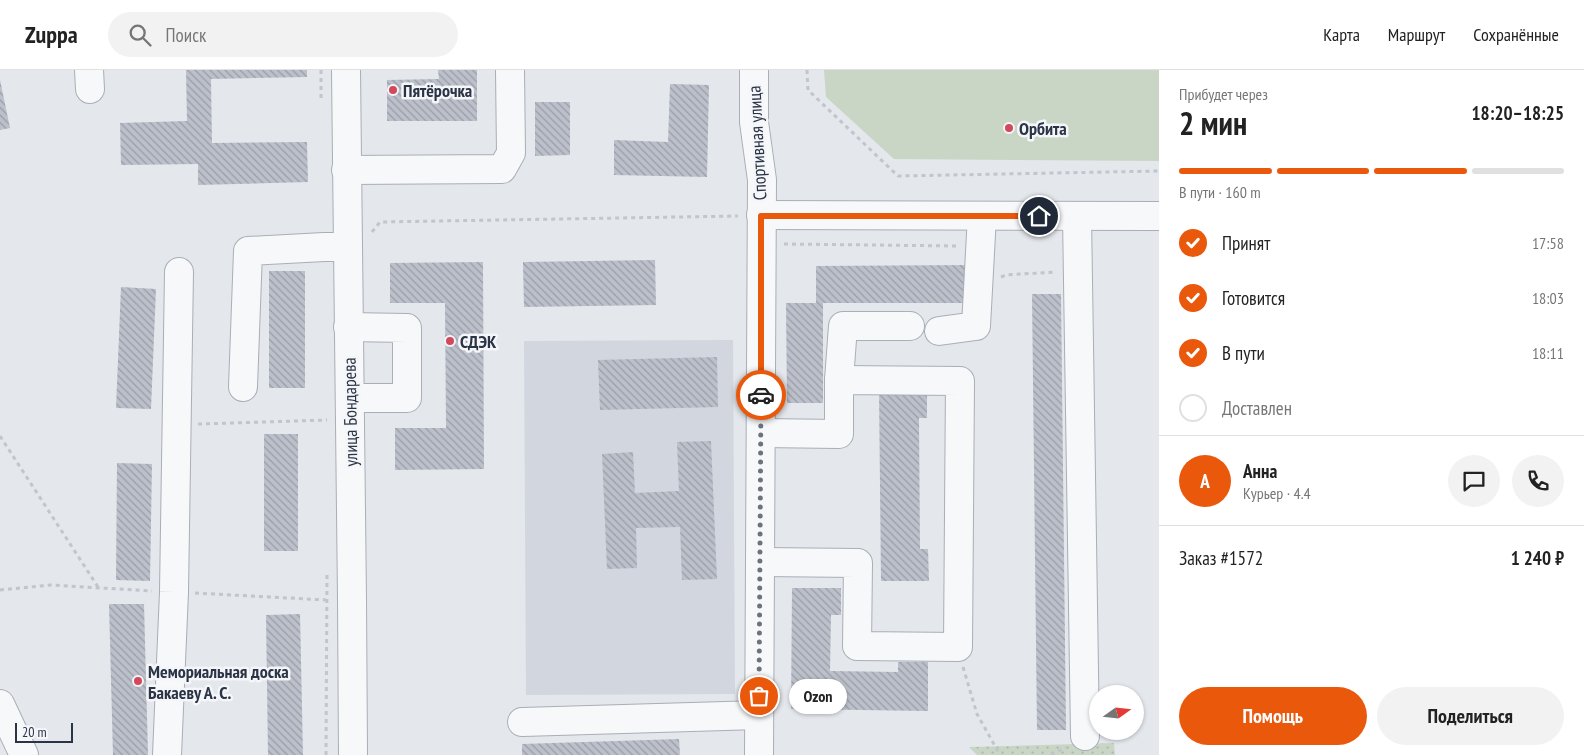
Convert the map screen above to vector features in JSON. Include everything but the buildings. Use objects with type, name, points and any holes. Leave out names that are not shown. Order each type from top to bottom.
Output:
[{"type":"street","name":"улица Бондарева","points":[[346,70],[350,398],[339,599],[353,755]]},
{"type":"street","points":[[346,170],[502,169],[511,153],[510,70]]},
{"type":"street","name":"Спортивная улица","points":[[754,70],[754,122],[762,180],[759,755]]},
{"type":"street","points":[[761,216],[1159,216]]},
{"type":"street","points":[[939,331],[976,326],[982,216]]},
{"type":"street","points":[[1077,216],[1085,736]]},
{"type":"street","points":[[243,387],[248,251],[347,247]]},
{"type":"street","points":[[166,755],[174,592],[179,272]]},
{"type":"street","points":[[761,433],[838,434],[843,326],[910,326]]},
{"type":"street","points":[[348,327],[407,328],[407,398],[350,398]]},
{"type":"street","points":[[760,562],[858,563],[857,646],[958,647],[960,381],[839,380]]},
{"type":"street","points":[[0,704],[24,755]]},
{"type":"street","points":[[522,722],[759,715]]},
{"type":"path","points":[[807,70],[808,90],[898,176],[1159,172]]},
{"type":"path","points":[[347,247],[360,247],[380,222],[761,216]]},
{"type":"path","points":[[783,244],[981,246]]},
{"type":"path","points":[[1006,275],[1078,270]]},
{"type":"path","points":[[177,424],[328,420]]},
{"type":"path","points":[[0,436],[98,588]]},
{"type":"path","points":[[326,755],[339,599],[327,570]]},
{"type":"path","points":[[0,590],[51,585],[339,599]]},
{"type":"path","points":[[958,647],[977,714],[1000,755]]},
{"type":"shaded area","points":[[733,340],[735,694],[526,695],[524,341]]},
{"type":"green space","name":"Орбита","points":[[824,70],[1159,70],[1159,161],[894,159],[826,97]]},
{"type":"green space","points":[[1114,743],[1115,755],[977,755],[969,747]]},
{"type":"way so far","points":[[759,696],[761,395]]},
{"type":"place","name":"Пятёрочка","points":[[393,90]]},
{"type":"place","name":"Орбита","points":[[1009,128]]},
{"type":"place","name":"СДЭК","points":[[450,341]]},
{"type":"place","name":"Мемориальная доска Бакаеву А. С.","points":[[138,681]]},
{"type":"place","name":"Ozon","points":[[759,696]]},
{"type":"route","points":[[761,395],[761,216],[1039,216]]}]
